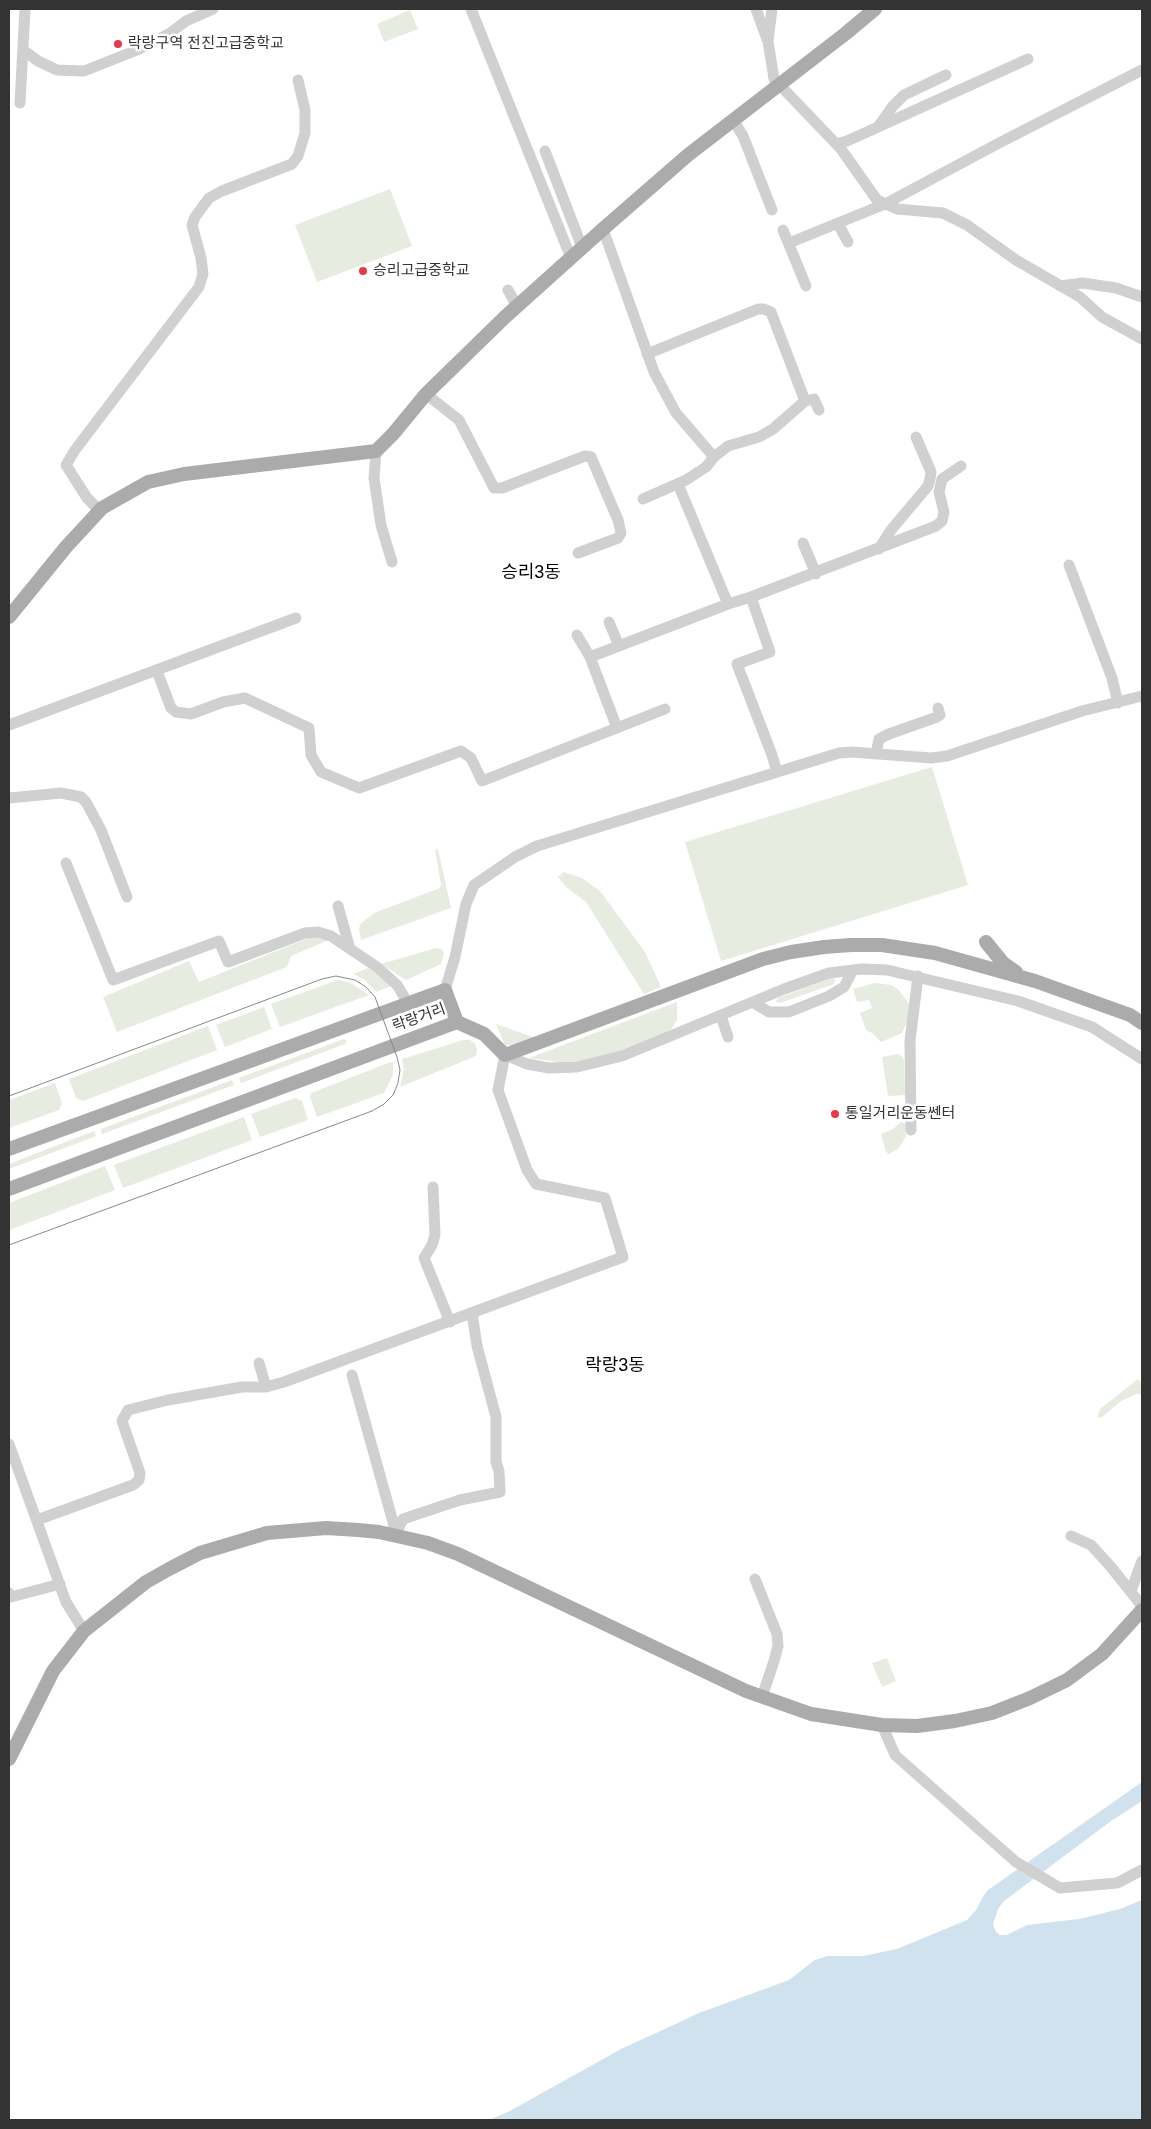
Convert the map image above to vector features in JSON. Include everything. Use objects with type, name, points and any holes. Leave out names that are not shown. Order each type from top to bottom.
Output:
[{"type":"main road","points":[[9,617],[66,547],[100,511],[119,497],[148,482],[184,474],[376,451],[393,434],[426,394],[517,306],[582,247],[688,155],[865,19],[875,9]]},
{"type":"main road","points":[[986,942],[1003,963],[1035,981]]},
{"type":"main road","points":[[457,1022],[484,1034],[505,1054],[763,960],[791,952],[842,946],[882,945],[917,950],[1035,981],[1130,1014],[1142,1023]]},
{"type":"main road","name":"락랑거리","points":[[9,1149],[445,990],[457,1022],[9,1189]]},
{"type":"main road","points":[[9,1759],[54,1671],[84,1631],[146,1582],[200,1553],[267,1533],[326,1528],[379,1532],[428,1543],[458,1554],[762,1697],[811,1714],[882,1725],[917,1726],[955,1722],[992,1713],[1030,1698],[1067,1680],[1102,1654],[1142,1610]]},
{"type":"street","points":[[20,103],[25,9]]},
{"type":"street","points":[[23,50],[38,61],[56,70],[84,71],[137,50],[169,34],[186,21],[213,9]]},
{"type":"street","points":[[471,9],[571,258]]},
{"type":"street","points":[[756,9],[768,41],[774,79],[836,144],[877,200],[897,209],[943,213],[967,225],[1016,260],[1080,297],[1102,317],[1142,340]]},
{"type":"street","points":[[768,41],[772,9]]},
{"type":"street","points":[[836,144],[1028,59]]},
{"type":"street","points":[[789,243],[885,204],[1008,138],[1142,70]]},
{"type":"street","points":[[878,127],[893,106],[904,95],[946,75]]},
{"type":"street","points":[[100,511],[87,498],[62,464],[75,450],[199,287],[203,274],[201,258],[192,225],[195,217],[209,198],[222,191],[292,164],[298,156],[306,133],[306,110],[298,80]]},
{"type":"street","points":[[733,120],[742,136],[772,210]]},
{"type":"street","points":[[545,151],[582,247]]},
{"type":"street","points":[[838,224],[848,242]]},
{"type":"street","points":[[603,229],[654,372],[676,413],[714,457]]},
{"type":"street","points":[[783,230],[806,286]]},
{"type":"street","points":[[1060,286],[1083,283],[1116,288],[1142,297]]},
{"type":"street","points":[[508,290],[517,306]]},
{"type":"street","points":[[647,354],[764,308],[771,312],[805,401]]},
{"type":"street","points":[[426,394],[459,420],[494,488],[502,488],[585,456],[591,456],[618,520],[621,533],[618,538],[578,553]]},
{"type":"street","points":[[643,500],[678,484],[706,467],[714,457],[728,446],[759,437],[773,429],[805,401],[814,399],[819,410]]},
{"type":"street","points":[[879,548],[928,486],[931,472],[916,437]]},
{"type":"street","points":[[376,451],[374,478],[381,525],[392,562]]},
{"type":"street","points":[[590,657],[728,604],[816,574],[936,526],[942,521],[944,512],[940,492],[942,479],[961,466]]},
{"type":"street","points":[[678,484],[728,604]]},
{"type":"street","points":[[803,542],[816,574]]},
{"type":"street","points":[[1069,565],[1112,678],[1118,703]]},
{"type":"street","points":[[751,597],[770,652],[737,664],[777,772]]},
{"type":"street","points":[[9,725],[296,618]]},
{"type":"street","points":[[609,622],[619,646]]},
{"type":"street","points":[[577,635],[590,657],[617,728]]},
{"type":"street","points":[[157,671],[172,708],[176,712],[191,714],[223,702],[245,698],[309,728],[311,755],[321,772],[360,788],[461,751],[471,758],[482,781],[665,709]]},
{"type":"street","points":[[445,990],[455,957],[466,904],[474,885],[498,868],[537,846],[839,753],[931,758],[947,756],[1082,711],[1142,696]]},
{"type":"street","points":[[876,754],[879,739],[937,717],[940,714],[938,708]]},
{"type":"street","points":[[9,798],[60,793],[81,797],[86,802],[101,830],[127,897]]},
{"type":"street","points":[[66,863],[113,980],[219,941],[228,962],[305,933],[318,932],[331,936],[377,967],[397,985],[408,1003]]},
{"type":"street","points":[[338,906],[350,949]]},
{"type":"street","points":[[754,1003],[769,1012],[788,1012],[829,996],[844,987],[853,970]]},
{"type":"street","points":[[36,1520],[133,1485],[139,1480],[140,1473],[122,1421],[128,1410],[168,1400],[242,1387],[266,1387],[450,1322],[624,1257],[605,1198],[536,1184],[527,1170],[498,1090],[505,1054],[549,1068],[577,1068],[622,1056],[784,989],[830,973],[853,970],[887,970],[1018,1001],[1092,1027],[1142,1059]]},
{"type":"street","points":[[911,1130],[910,1041],[918,976]]},
{"type":"street","points":[[721,1016],[728,1037]]},
{"type":"street","points":[[432,1187],[435,1235],[432,1245],[424,1258],[450,1322]]},
{"type":"street","points":[[395,1536],[403,1519],[460,1500],[500,1492],[499,1471],[496,1462],[496,1417],[477,1346],[472,1313]]},
{"type":"street","points":[[259,1363],[266,1387]]},
{"type":"street","points":[[352,1375],[393,1522],[395,1536]]},
{"type":"street","points":[[9,1444],[66,1602],[84,1631]]},
{"type":"street","points":[[1070,1536],[1090,1546],[1142,1606]]},
{"type":"street","points":[[1130,1591],[1142,1561]]},
{"type":"street","points":[[755,1579],[777,1634],[778,1646],[762,1697]]},
{"type":"street","points":[[9,1593],[11,1597],[60,1584]]},
{"type":"street","points":[[882,1725],[895,1755],[1016,1862],[1049,1882],[1060,1888],[1117,1883],[1142,1870]]},
{"type":"shaded area","points":[[410,10],[418,29],[384,42],[377,24]]},
{"type":"shaded area","points":[[390,189],[412,246],[317,282],[295,225]]},
{"type":"shaded area","points":[[932,767],[968,885],[721,961],[685,842]]},
{"type":"shaded area","points":[[438,849],[451,908],[361,940],[360,924],[374,913],[440,888],[441,884],[435,850]]},
{"type":"shaded area","points":[[564,872],[582,878],[600,891],[645,952],[661,987],[644,994],[586,902],[566,887],[558,877]]},
{"type":"shaded area","points":[[311,937],[329,940],[291,956],[287,967],[117,1032],[103,997],[189,961],[199,982]]},
{"type":"shaded area","points":[[436,948],[442,949],[444,953],[441,964],[406,980],[381,964]]},
{"type":"shaded area","points":[[368,968],[388,980],[391,986],[376,992],[364,979],[353,974]]},
{"type":"shaded area","points":[[832,978],[835,979],[834,984],[780,1003],[776,1002],[778,998]]},
{"type":"shaded area","points":[[338,980],[351,983],[369,995],[280,1027],[271,1004]]},
{"type":"shaded area","points":[[875,983],[891,985],[898,989],[909,1004],[908,1020],[902,1033],[881,1042],[866,1030],[860,1013],[872,1008],[869,1000],[857,1002],[853,989]]},
{"type":"shaded area","points":[[677,1002],[677,1020],[672,1028],[663,1036],[641,1045],[588,1061],[558,1062],[529,1058]]},
{"type":"shaded area","points":[[264,1007],[272,1029],[225,1047],[216,1025]]},
{"type":"shaded area","points":[[496,1024],[536,1038],[512,1045],[505,1045]]},
{"type":"shaded area","points":[[208,1026],[217,1050],[83,1101],[76,1098],[69,1079]]},
{"type":"shaded area","points":[[344,1039],[347,1041],[345,1044],[241,1083],[239,1078]]},
{"type":"shaded area","points":[[463,1040],[470,1040],[475,1044],[476,1056],[400,1087],[404,1069],[402,1059]]},
{"type":"shaded area","points":[[901,1055],[904,1060],[905,1095],[888,1096],[882,1057]]},
{"type":"shaded area","points":[[391,1062],[393,1063],[393,1075],[384,1093],[317,1117],[310,1098],[311,1093]]},
{"type":"shaded area","points":[[232,1080],[234,1085],[102,1134],[101,1129]]},
{"type":"shaded area","points":[[55,1083],[62,1103],[59,1110],[9,1128],[9,1100]]},
{"type":"shaded area","points":[[295,1098],[302,1101],[308,1120],[260,1137],[251,1114]]},
{"type":"shaded area","points":[[244,1117],[252,1140],[123,1188],[114,1165]]},
{"type":"shaded area","points":[[901,1122],[906,1124],[906,1136],[899,1148],[889,1154],[886,1152],[881,1134],[893,1129]]},
{"type":"shaded area","points":[[94,1131],[96,1136],[9,1169],[9,1164]]},
{"type":"shaded area","points":[[105,1166],[115,1190],[9,1230],[9,1203]]},
{"type":"shaded area","points":[[1138,1379],[1142,1384],[1142,1394],[1136,1394],[1121,1401],[1102,1417],[1097,1418],[1100,1409]]},
{"type":"shaded area","points":[[887,1658],[896,1681],[882,1687],[872,1663]]},
{"type":"water","points":[[1142,1782],[1142,1801],[1111,1821],[1004,1901],[998,1909],[993,1924],[996,1932],[1000,1935],[1007,1935],[1027,1925],[1079,1919],[1120,1909],[1142,1900],[1142,2120],[489,2120],[508,2112],[621,2049],[699,2013],[789,1980],[815,1960],[828,1956],[863,1956],[897,1949],[967,1920],[976,1910],[988,1890]]},
{"type":"tram line","points":[[9,1096],[322,979],[336,976],[355,980],[366,987],[375,997],[400,1070],[398,1083],[393,1095],[384,1104],[372,1111],[9,1245]]},
{"type":"place","name":"락랑구역 전진고급중학교","points":[[118,44]]},
{"type":"place","name":"승리고급중학교","points":[[363,271]]},
{"type":"place","name":"통일거리운동쎈터","points":[[835,1114]]},
{"type":"district","name":"승리3동","points":[[531,573]]},
{"type":"district","name":"락랑3동","points":[[615,1366]]}]
